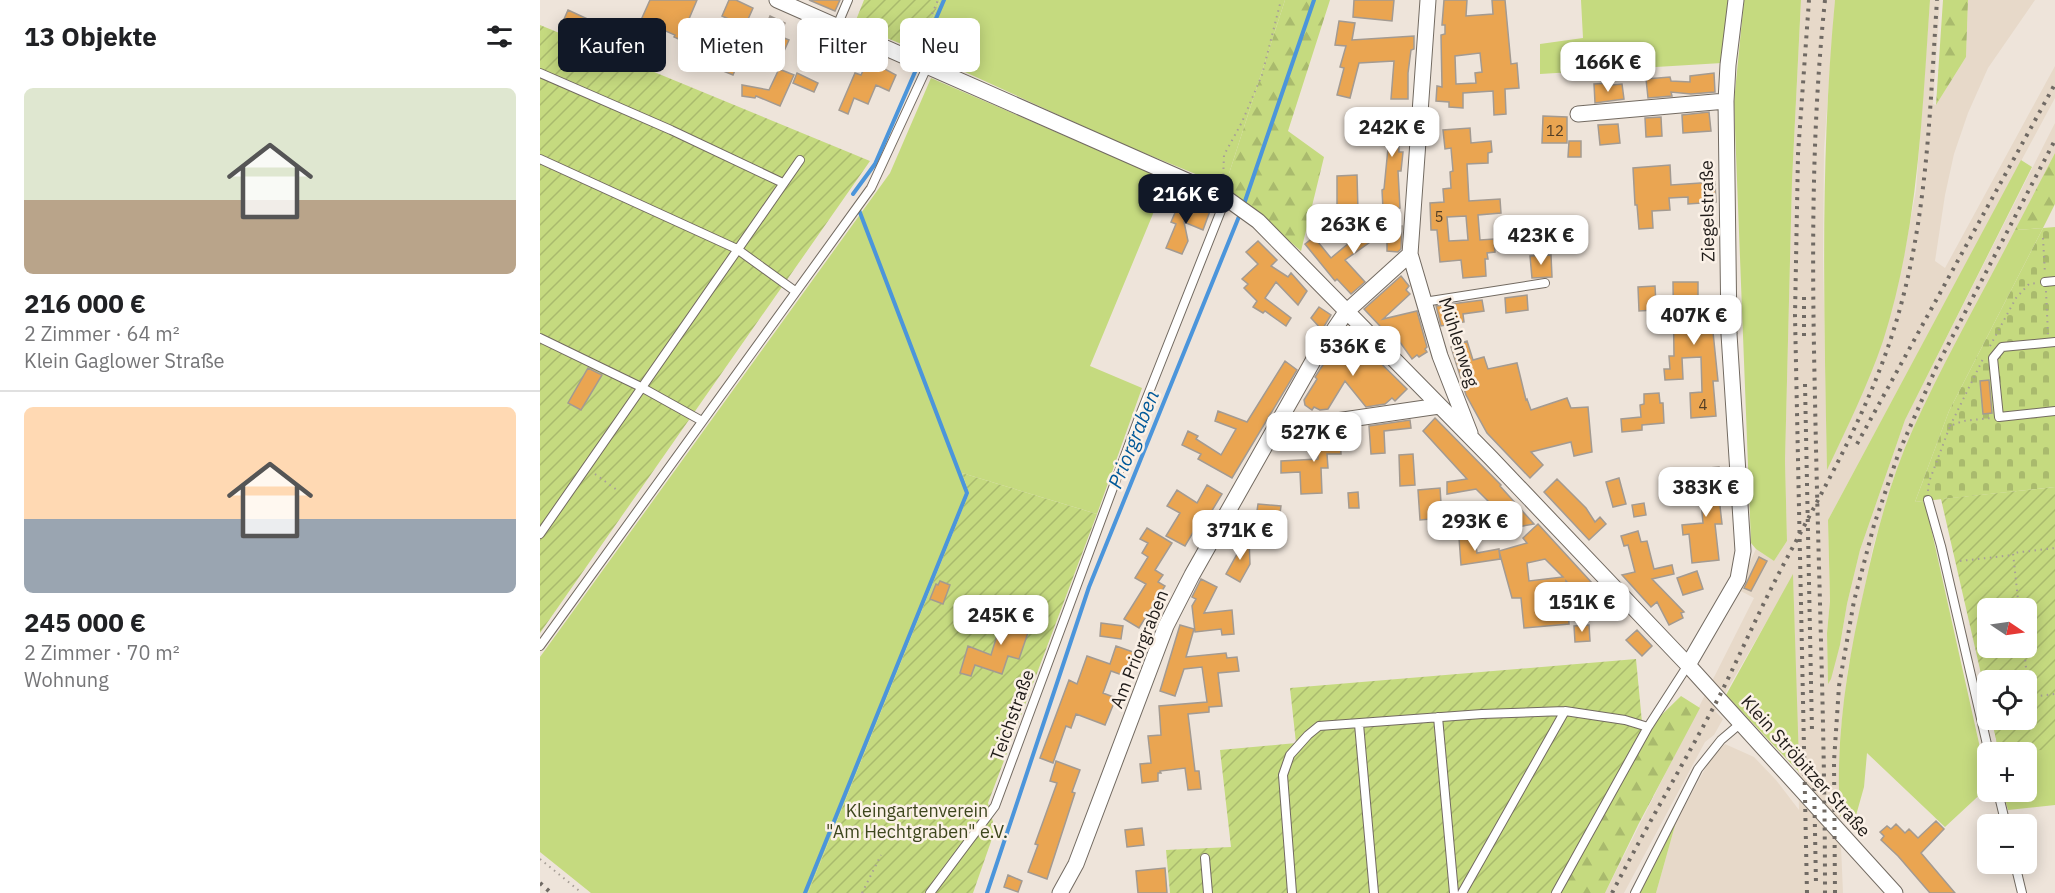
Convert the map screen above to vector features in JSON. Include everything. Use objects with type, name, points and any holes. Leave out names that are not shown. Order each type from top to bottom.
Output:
[{"type":"street","name":"Klein Ströbitzer Straße","points":[[777,0],[819,18]]},
{"type":"street","name":"Mühlenweg","points":[[1428,0],[1410,254],[1440,356],[1473,441]]},
{"type":"street","name":"Ziegelstraße","points":[[1688,665],[1738,579],[1743,551],[1729,334],[1726,101],[1736,0]]},
{"type":"street","name":"Klein Ströbitzer Straße","points":[[944,72],[1224,197],[1258,221],[1688,665],[1894,893]]},
{"type":"street","points":[[1578,114],[1726,101]]},
{"type":"street","points":[[1346,312],[1410,254]]},
{"type":"street","name":"Am Priorgraben","points":[[1060,893],[1076,864],[1167,626],[1192,575],[1313,362],[1346,312]]},
{"type":"street","points":[[1275,430],[1439,406]]},
{"type":"lane","points":[[840,18],[848,0]]},
{"type":"lane","points":[[540,645],[871,188],[925,72]]},
{"type":"lane","points":[[540,73],[671,130],[783,183]]},
{"type":"lane","points":[[540,159],[737,249],[795,291]]},
{"type":"lane","points":[[540,534],[800,160]]},
{"type":"lane","name":"Teichstraße","points":[[930,893],[994,806],[1224,197]]},
{"type":"lane","points":[[2045,282],[2055,281]]},
{"type":"lane","points":[[1424,302],[1545,283]]},
{"type":"lane","points":[[540,338],[641,387],[702,422]]},
{"type":"lane","points":[[2055,342],[2002,347],[1993,358],[1999,417],[2055,411]]},
{"type":"lane","points":[[1928,500],[1941,546],[1986,742]]},
{"type":"lane","points":[[1556,893],[1648,727],[1688,665]]},
{"type":"lane","points":[[1292,893],[1283,774],[1290,755],[1319,726],[1565,711],[1625,720],[1648,727]]},
{"type":"lane","points":[[1462,893],[1565,711]]},
{"type":"lane","points":[[1438,717],[1454,893]]},
{"type":"lane","points":[[1635,893],[1698,769],[1721,740],[1741,723]]},
{"type":"lane","points":[[1359,724],[1374,893]]},
{"type":"lane","points":[[1205,858],[1208,893]]},
{"type":"lane","points":[[2017,874],[2022,893]]},
{"type":"path","points":[[930,18],[938,0]]},
{"type":"path","points":[[1224,197],[1224,154],[1242,122],[1262,75],[1281,0]]},
{"type":"path","points":[[1928,500],[1929,482],[1950,426],[1963,421],[1999,417]]},
{"type":"path","points":[[585,468],[617,490]]},
{"type":"path","points":[[1960,561],[2055,548]]},
{"type":"path","points":[[2013,555],[2018,598]]},
{"type":"path","points":[[2037,696],[2055,694]]},
{"type":"path","points":[[862,893],[881,855]]},
{"type":"path","points":[[540,859],[582,893]]},
{"type":"shaded area","points":[[1801,0],[1835,0],[1824,149],[1823,256],[1827,469],[1882,341],[1902,266],[1916,190],[1930,0],[1940,0],[1933,104],[1936,105],[1966,57],[1968,0],[2035,0],[1988,68],[1968,113],[1954,154],[1935,261],[1945,268],[2055,66],[2055,98],[1828,520],[1830,601],[1827,633],[1828,683],[1840,645],[1860,550],[1905,420],[2055,123],[2055,153],[1913,430],[1892,483],[1873,547],[1848,669],[1841,728],[1839,799],[1843,893],[1656,893],[1676,822],[1711,758],[1725,744],[1754,757],[1776,780],[1799,810],[1793,576],[1715,711],[1723,719],[1714,735],[1705,742],[1624,893],[1605,893],[1754,598],[1737,589],[1756,549],[1774,561],[1787,541],[1785,461],[1792,181]]},
{"type":"green space","points":[[864,0],[940,0],[933,18],[900,18],[900,43],[888,39],[888,18],[857,18]]},
{"type":"green space","points":[[940,0],[1285,0],[1225,186],[1122,144],[965,72],[980,72],[980,18],[933,18]]},
{"type":"green space","points":[[1285,0],[1330,0],[1288,131],[1324,157],[1301,251],[1225,186]]},
{"type":"green space","points":[[1581,0],[1728,0],[1722,63],[1540,74],[1540,44],[1583,38]]},
{"type":"green space","points":[[1744,0],[1801,0],[1792,181],[1785,461],[1787,541],[1774,561],[1751,543],[1734,102]]},
{"type":"green space","points":[[1835,0],[1930,0],[1917,172],[1895,299],[1877,357],[1827,470],[1824,294],[1825,176]]},
{"type":"green space","points":[[1943,0],[1968,0],[1966,57],[1936,105]]},
{"type":"green space","points":[[540,25],[558,32],[558,72],[654,72],[870,161],[540,633]]},
{"type":"green space","points":[[931,78],[1167,180],[1090,366],[1142,388],[1097,514],[962,473],[969,493],[808,893],[591,893],[540,852],[540,657],[890,173]]},
{"type":"green space","points":[[2055,153],[2055,204],[2043,228],[2015,230]]},
{"type":"green space","points":[[2021,160],[2032,167],[1905,420],[1860,550],[1840,645],[1828,684],[1827,633],[1830,601],[1828,520]]},
{"type":"green space","points":[[2055,227],[2055,487],[1915,502],[1949,411],[2043,228]]},
{"type":"green space","points":[[2043,228],[1949,411],[1915,502],[1923,501],[1927,510],[1979,742],[1977,797],[1945,827],[1867,753],[1864,787],[1853,826],[1840,816],[1841,731],[1858,618],[1884,508],[1905,448],[1925,404],[2015,230]]},
{"type":"green space","name":"Kleingartenverein \"Am Hechtgraben\" e.V.","points":[[962,473],[1097,514],[988,803],[995,830],[973,893],[808,893],[969,493]]},
{"type":"green space","points":[[2055,487],[2055,749],[2037,750],[2037,742],[1997,742],[1994,730],[2037,730],[2037,670],[1980,670],[1977,658],[2037,658],[2037,598],[1977,598],[1977,656],[1941,499]]},
{"type":"green space","points":[[1793,574],[1799,763],[1799,772],[1726,695]]},
{"type":"green space","points":[[1636,659],[1643,733],[1552,893],[1170,893],[1166,850],[1231,847],[1220,750],[1296,743],[1290,688]]},
{"type":"green space","points":[[1681,696],[1700,708],[1605,893],[1552,893],[1643,733]]},
{"type":"green space","points":[[1994,730],[2015,730],[2055,747],[2055,805],[2008,810],[2006,802],[2037,802],[2037,742],[1997,742]]},
{"type":"green space","points":[[1676,822],[1656,893],[1640,893],[1641,891]]},
{"type":"building","points":[[650,0],[697,0],[689,18],[678,18],[678,39],[666,31],[666,18],[642,18]]},
{"type":"building","points":[[729,0],[736,0],[753,8],[749,18],[722,16]]},
{"type":"building","points":[[809,0],[840,0],[835,11]]},
{"type":"building","points":[[1354,0],[1394,0],[1392,21],[1353,17]]},
{"type":"building","points":[[1444,0],[1467,0],[1466,16],[1493,14],[1492,0],[1505,0],[1511,64],[1517,63],[1519,88],[1505,89],[1506,114],[1494,115],[1493,91],[1463,93],[1463,108],[1449,107],[1449,102],[1436,101],[1437,86],[1442,87],[1441,35],[1445,34],[1445,25],[1442,25]],"holes":[[[1480,53],[1482,72],[1475,73],[1476,83],[1456,84],[1455,56]]]},
{"type":"building","points":[[568,10],[585,18],[564,18]]},
{"type":"building","points":[[1339,21],[1355,23],[1352,40],[1414,36],[1414,49],[1411,50],[1408,73],[1408,99],[1391,99],[1394,61],[1359,63],[1350,98],[1337,95],[1344,68],[1340,67],[1346,46],[1335,45]]},
{"type":"building","points":[[785,71],[794,75],[780,106],[756,96],[755,98],[742,96],[742,85],[769,90],[778,72]]},
{"type":"building","points":[[888,71],[896,75],[889,91],[876,85],[868,104],[854,98],[848,114],[839,110],[855,73],[861,75],[862,72]]},
{"type":"building","points":[[797,73],[818,83],[814,92],[793,83]]},
{"type":"building","points":[[1714,73],[1715,92],[1691,94],[1671,92],[1672,96],[1648,98],[1646,79],[1670,77],[1671,81],[1690,82],[1690,76]]},
{"type":"building","points":[[1611,83],[1612,85],[1622,84],[1624,99],[1595,103],[1594,84]]},
{"type":"building","points":[[1391,111],[1397,112],[1397,116],[1407,115],[1408,125],[1398,126],[1399,152],[1403,152],[1401,171],[1398,171],[1400,208],[1383,209],[1382,190],[1384,189],[1389,138],[1378,138],[1378,134],[1374,134],[1374,122],[1390,121]]},
{"type":"building","points":[[1709,112],[1711,131],[1683,133],[1682,115]]},
{"type":"building","points":[[1543,116],[1567,117],[1567,143],[1542,143]]},
{"type":"building","points":[[1661,117],[1662,136],[1646,137],[1645,118]]},
{"type":"building","points":[[1618,124],[1620,143],[1600,145],[1598,125]]},
{"type":"building","points":[[1470,128],[1471,143],[1491,141],[1492,152],[1488,153],[1488,163],[1467,164],[1469,201],[1500,199],[1501,213],[1478,215],[1480,240],[1494,239],[1495,252],[1487,253],[1488,259],[1485,259],[1486,276],[1463,278],[1461,260],[1440,262],[1437,230],[1431,230],[1430,203],[1444,202],[1443,189],[1451,188],[1450,172],[1453,171],[1451,148],[1445,149],[1443,130]],"holes":[[[1466,216],[1468,240],[1449,241],[1447,217]]]},
{"type":"building","points":[[1569,141],[1581,141],[1581,157],[1568,157]]},
{"type":"building","points":[[1670,165],[1671,185],[1715,182],[1716,202],[1688,204],[1688,197],[1669,198],[1670,210],[1652,211],[1653,228],[1639,229],[1633,168]]},
{"type":"building","points":[[1357,175],[1358,211],[1337,213],[1337,176]]},
{"type":"building","points":[[1180,201],[1183,210],[1186,202],[1210,211],[1203,230],[1184,222],[1188,241],[1182,254],[1166,248],[1176,224],[1171,222]]},
{"type":"building","points":[[1402,226],[1401,249],[1398,252],[1387,251],[1387,230],[1345,260],[1365,282],[1351,294],[1337,279],[1335,281],[1305,244],[1314,237],[1331,258],[1367,228]]},
{"type":"building","points":[[1258,241],[1277,260],[1271,266],[1288,277],[1291,273],[1307,291],[1298,305],[1276,282],[1265,298],[1291,318],[1286,326],[1265,311],[1263,313],[1253,307],[1257,301],[1244,288],[1248,284],[1242,279],[1258,264],[1246,252]]},
{"type":"building","points":[[1551,255],[1552,277],[1532,278],[1530,256]]},
{"type":"building","points":[[1401,276],[1409,286],[1406,290],[1410,294],[1383,319],[1417,311],[1427,352],[1412,359],[1397,338],[1394,341],[1364,309]]},
{"type":"building","points":[[1673,282],[1698,282],[1698,311],[1700,311],[1701,318],[1719,317],[1719,332],[1713,332],[1718,381],[1713,381],[1716,416],[1691,418],[1690,393],[1702,392],[1701,357],[1682,358],[1683,379],[1665,380],[1664,369],[1670,369],[1669,356],[1674,356]]},
{"type":"building","points":[[1655,286],[1654,310],[1639,311],[1638,287]]},
{"type":"building","points":[[1527,295],[1528,310],[1506,313],[1505,298]]},
{"type":"building","points":[[1482,300],[1484,311],[1463,314],[1464,322],[1441,326],[1436,306]]},
{"type":"building","points":[[1319,307],[1331,315],[1322,330],[1311,318]]},
{"type":"building","points":[[1345,331],[1348,331],[1407,389],[1395,401],[1392,398],[1385,404],[1366,407],[1345,381],[1328,409],[1320,410],[1314,407],[1312,410],[1305,405],[1304,400],[1317,379],[1315,377]]},
{"type":"building","points":[[1467,341],[1473,360],[1484,357],[1488,369],[1517,363],[1526,400],[1531,410],[1567,398],[1571,408],[1588,407],[1592,452],[1574,456],[1571,442],[1531,452],[1543,465],[1530,478],[1487,433],[1466,395],[1451,347]]},
{"type":"building","points":[[1285,361],[1297,370],[1232,478],[1198,459],[1201,454],[1182,445],[1188,431],[1198,436],[1196,439],[1221,455],[1236,429],[1215,421],[1218,411],[1247,422]]},
{"type":"building","points":[[588,368],[602,375],[581,410],[568,403]]},
{"type":"building","points":[[1989,380],[1992,413],[1983,414],[1980,381]]},
{"type":"building","points":[[1659,393],[1660,403],[1663,403],[1664,423],[1642,425],[1642,430],[1622,432],[1621,419],[1641,417],[1640,405],[1644,404],[1644,394]]},
{"type":"building","points":[[1435,418],[1501,485],[1534,524],[1473,535],[1469,511],[1494,507],[1476,489],[1447,494],[1447,482],[1467,479],[1423,431]]},
{"type":"building","points":[[1410,420],[1411,428],[1384,431],[1385,453],[1371,454],[1369,426]]},
{"type":"building","points":[[1340,432],[1341,454],[1327,454],[1328,468],[1321,468],[1322,493],[1301,494],[1300,472],[1281,473],[1281,461],[1318,459],[1317,434]]},
{"type":"building","points":[[1413,454],[1415,485],[1400,486],[1399,455]]},
{"type":"building","points":[[1719,467],[1721,488],[1718,488],[1722,524],[1715,524],[1719,560],[1692,563],[1689,534],[1683,535],[1682,525],[1703,523],[1698,469]]},
{"type":"building","points":[[1619,478],[1626,504],[1613,507],[1606,482]]},
{"type":"building","points":[[1557,479],[1586,508],[1595,522],[1600,517],[1606,524],[1589,540],[1544,492]]},
{"type":"building","points":[[1207,485],[1222,494],[1199,532],[1195,529],[1185,546],[1166,536],[1180,513],[1167,506],[1177,490],[1197,503]]},
{"type":"building","points":[[1440,488],[1442,518],[1420,520],[1418,490]]},
{"type":"building","points":[[1358,492],[1359,508],[1349,508],[1348,493]]},
{"type":"building","points":[[1644,503],[1646,515],[1634,517],[1632,505]]},
{"type":"building","points":[[1258,504],[1281,506],[1278,528],[1255,525]]},
{"type":"building","points":[[1538,524],[1614,607],[1602,619],[1566,581],[1569,624],[1524,628],[1521,598],[1512,598],[1499,551],[1527,543],[1523,538]],"holes":[[[1545,559],[1563,577],[1529,581],[1527,563]]]},
{"type":"building","points":[[1147,528],[1172,543],[1155,570],[1163,575],[1158,582],[1165,586],[1139,628],[1124,619],[1146,584],[1135,578],[1148,557],[1142,553],[1148,543],[1140,539]]},
{"type":"building","points":[[1638,531],[1641,542],[1647,541],[1654,569],[1672,565],[1674,574],[1652,579],[1684,612],[1681,613],[1683,618],[1669,625],[1657,602],[1651,607],[1622,575],[1635,572],[1628,545],[1624,546],[1621,536]]},
{"type":"building","points":[[1475,536],[1477,553],[1499,549],[1500,559],[1461,565],[1459,538]]},
{"type":"building","points":[[1249,540],[1250,564],[1240,582],[1226,574],[1237,554],[1237,541]]},
{"type":"building","points":[[1759,557],[1767,561],[1751,591],[1744,588]]},
{"type":"building","points":[[1697,571],[1703,589],[1683,595],[1677,578]]},
{"type":"building","points":[[1201,579],[1217,587],[1204,613],[1232,610],[1234,634],[1222,635],[1221,629],[1195,632],[1192,606],[1196,599],[1192,597]]},
{"type":"building","points":[[940,581],[950,585],[943,604],[930,599],[936,584],[938,585]]},
{"type":"building","points":[[1016,609],[1034,615],[1019,659],[1008,656],[1002,674],[975,665],[971,676],[960,673],[968,646],[991,655],[1000,626],[1009,628]]},
{"type":"building","points":[[1101,623],[1123,626],[1121,639],[1100,636]]},
{"type":"building","points":[[1180,625],[1194,629],[1186,657],[1226,653],[1227,658],[1237,657],[1239,671],[1218,673],[1222,706],[1209,707],[1209,712],[1188,714],[1195,771],[1199,771],[1201,789],[1188,790],[1185,768],[1160,771],[1158,781],[1142,783],[1140,764],[1151,763],[1148,736],[1161,735],[1159,706],[1207,702],[1202,667],[1184,669],[1175,696],[1160,691]]},
{"type":"building","points":[[1589,625],[1590,641],[1575,642],[1574,626]]},
{"type":"building","points":[[1637,630],[1652,646],[1642,656],[1626,640]]},
{"type":"building","points":[[1116,646],[1133,652],[1125,676],[1111,671],[1103,693],[1116,698],[1105,725],[1076,714],[1071,728],[1066,726],[1053,763],[1040,758],[1069,680],[1077,684],[1087,656],[1110,664]]},
{"type":"building","points":[[1056,761],[1080,770],[1072,792],[1075,793],[1047,879],[1028,872],[1038,845],[1035,844],[1057,783],[1050,781]]},
{"type":"building","points":[[1936,821],[1944,829],[1921,853],[1955,893],[1930,893],[1881,840],[1884,836],[1880,832],[1887,826],[1891,829],[1896,824],[1905,833],[1909,829],[1918,838]]},
{"type":"building","points":[[1142,828],[1144,845],[1127,847],[1125,830]]},
{"type":"building","points":[[1165,868],[1167,893],[1138,893],[1136,871]]},
{"type":"building","points":[[1008,875],[1022,881],[1018,892],[1004,887]]},
{"type":"waterway","points":[[936,18],[944,0]]},
{"type":"waterway","name":"Priorgraben","points":[[1243,207],[1314,0]]},
{"type":"waterway","points":[[853,194],[875,164],[915,72]]},
{"type":"waterway","points":[[805,893],[967,493],[859,210]]},
{"type":"waterway","name":"Priorgraben","points":[[987,893],[1089,587],[1240,214]]},
{"type":"railway","points":[[1807,893],[1795,316],[1798,154],[1809,0]]},
{"type":"railway","points":[[1825,0],[1817,100],[1813,249],[1825,893]]},
{"type":"railway","points":[[1612,893],[1719,697],[1769,593],[1835,468],[1864,408],[1889,345],[1909,274],[1922,196],[1930,118],[1937,0]]},
{"type":"railway","points":[[1857,444],[2055,84]]},
{"type":"railway","points":[[1835,893],[1834,761],[1839,686],[1854,601],[1874,525],[1899,452],[1936,368],[2055,140]]},
{"type":"railway","points":[[1804,291],[1804,336]]},
{"type":"railway","points":[[1805,384],[1812,731]]},
{"type":"railway","points":[[1814,779],[1816,884]]},
{"type":"railway","points":[[540,883],[551,893]]}]
